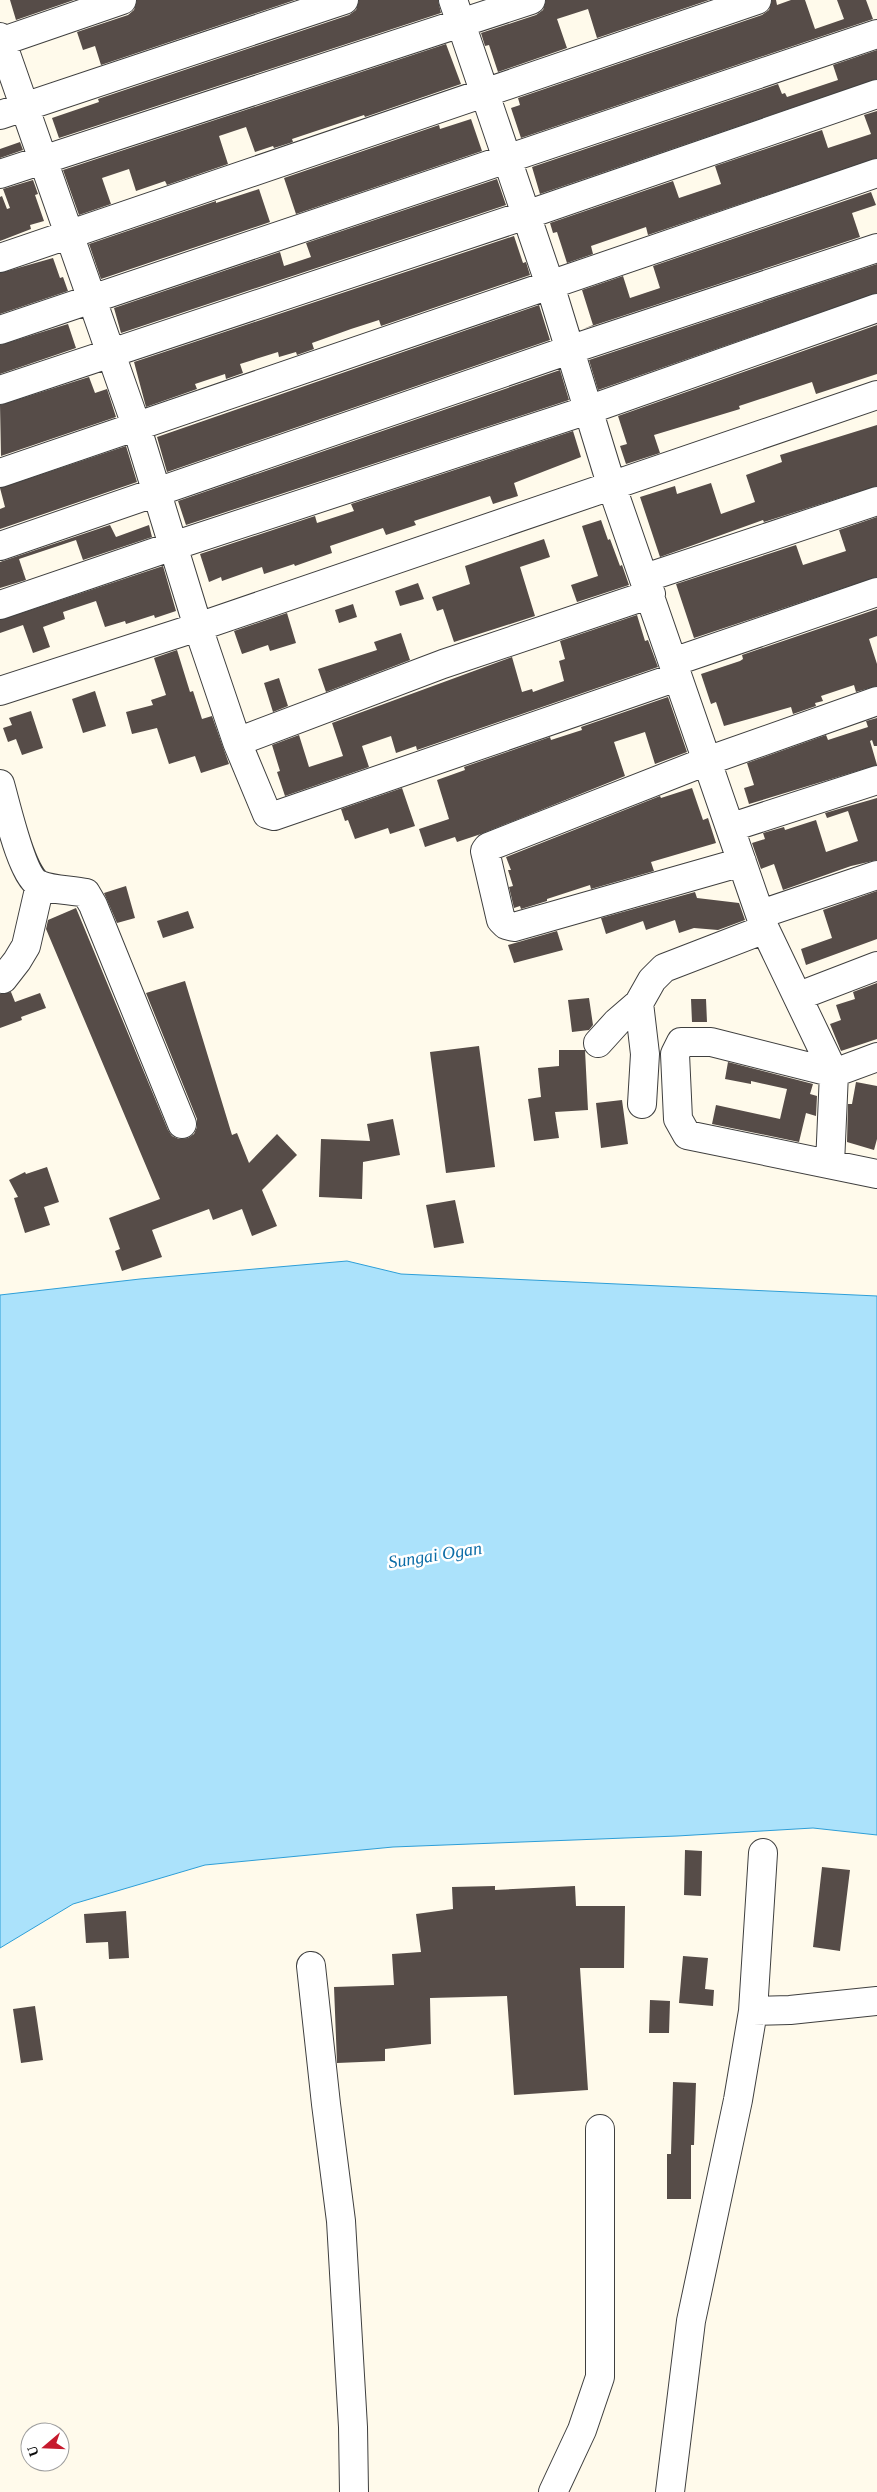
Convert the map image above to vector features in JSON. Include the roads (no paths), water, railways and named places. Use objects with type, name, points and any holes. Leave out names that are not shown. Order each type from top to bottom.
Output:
[{"type":"street","points":[[122,0],[1,40],[12,111],[42,160],[70,236],[137,428],[198,627],[237,742],[267,814],[274,816],[675,670],[877,592]]},
{"type":"street","points":[[12,111],[344,0]]},
{"type":"street","points":[[0,174],[457,12],[531,0]]},
{"type":"street","points":[[0,258],[70,236],[757,0]]},
{"type":"street","points":[[457,12],[550,286],[611,484],[648,586],[675,670],[732,827],[763,922],[834,1073],[830,1164]]},
{"type":"street","points":[[0,330],[877,34]]},
{"type":"street","points":[[0,390],[526,215],[877,94]]},
{"type":"street","points":[[0,473],[137,428],[877,173]]},
{"type":"street","points":[[0,546],[569,350],[877,248]]},
{"type":"street","points":[[0,605],[173,546],[588,410],[877,308]]},
{"type":"street","points":[[0,691],[198,627],[611,484],[877,396]]},
{"type":"street","points":[[237,742],[877,501]]},
{"type":"street","points":[[742,862],[514,926],[500,920],[485,851],[488,847],[708,761],[877,701]]},
{"type":"street","points":[[732,827],[877,780]]},
{"type":"street","points":[[0,784],[27,874],[40,885],[70,889],[86,894],[94,905],[182,1124]]},
{"type":"street","points":[[598,1043],[617,1022],[639,1003],[652,980],[664,968],[763,922],[877,874]]},
{"type":"street","points":[[3,979],[26,946],[40,885]]},
{"type":"street","points":[[799,996],[877,966]]},
{"type":"street","points":[[639,1003],[645,1054],[642,1104]]},
{"type":"street","points":[[877,1057],[834,1073],[711,1042],[681,1042],[675,1054],[678,1119],[681,1128],[687,1135],[877,1174]]},
{"type":"street","points":[[670,2492],[691,2321],[738,2100],[753,2011],[763,1852]]},
{"type":"street","points":[[311,1966],[341,2221],[353,2427],[354,2492]]},
{"type":"street","points":[[753,2011],[790,2010],[877,2002]]},
{"type":"street","points":[[553,2492],[582,2430],[600,2376],[600,2129]]},
{"type":"water","name":"Sungai Ogan","points":[[347,1261],[401,1274],[877,1296],[877,1835],[813,1828],[677,1836],[393,1847],[205,1865],[73,1904],[0,1948],[0,1295],[140,1279]]}]
